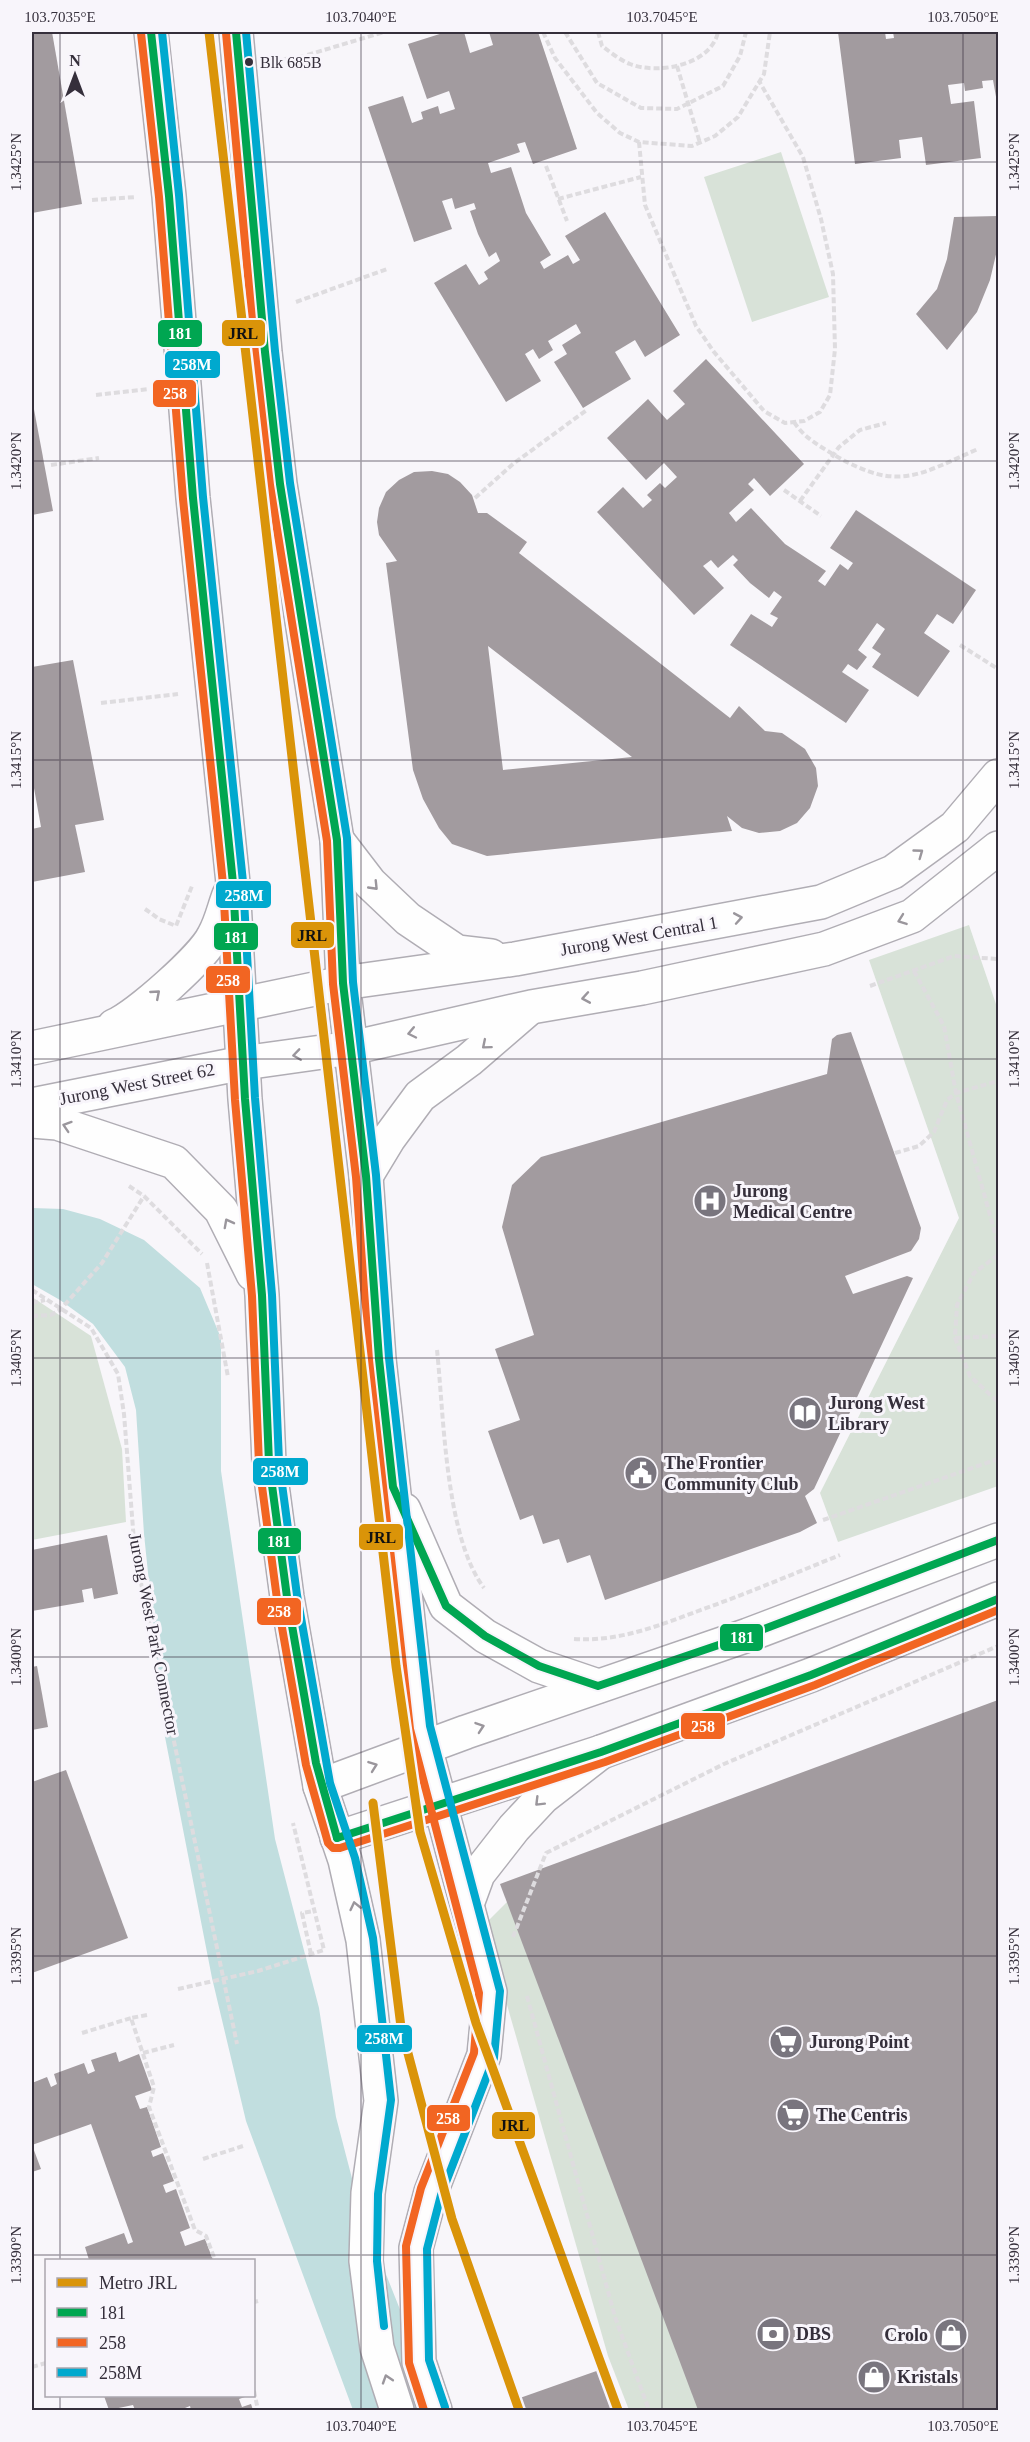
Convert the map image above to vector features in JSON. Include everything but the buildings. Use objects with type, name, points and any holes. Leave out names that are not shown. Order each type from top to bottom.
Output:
[{"type":"street","points":[[151,32],[170,208],[193,498],[233,883],[238,1003],[262,1295],[269,1464],[287,1597],[321,1786],[345,1860],[363,1940],[381,2101],[368,2193],[366,2261],[377,2348],[397,2410]]},
{"type":"street","points":[[236,32],[264,352],[280,484],[337,840],[343,983],[366,1176],[379,1359],[420,1728],[490,1992],[484,2055],[431,2192],[416,2248],[419,2362],[435,2410]]},
{"type":"street","name":"Jurong West Central 1","points":[[238,1003],[343,983],[515,959],[821,903],[893,872],[955,826],[999,776]]},
{"type":"street","points":[[337,840],[370,883],[408,919],[457,951],[515,959]]},
{"type":"street","points":[[243,1063],[351,1048],[531,1007],[642,988],[824,949],[912,916],[999,848]]},
{"type":"street","points":[[90,1036],[128,1020],[189,966],[214,937],[233,883]]},
{"type":"street","points":[[32,1048],[238,1003]]},
{"type":"street","points":[[366,1176],[388,1138],[420,1096],[469,1060],[531,1007]]},
{"type":"street","name":"Jurong West Street 62","points":[[32,1105],[243,1063]]},
{"type":"street","points":[[32,1121],[57,1123],[174,1162],[221,1210],[243,1250],[262,1295]]},
{"type":"street","points":[[393,1487],[429,1563],[446,1606],[485,1636],[539,1666],[598,1686]]},
{"type":"street","points":[[321,1786],[425,1747],[748,1635],[999,1540]]},
{"type":"street","points":[[337,1839],[601,1752],[811,1675],[999,1599]]},
{"type":"street","points":[[467,1904],[478,1874],[514,1828],[543,1797],[601,1752]]},
{"type":"path","points":[[265,62],[304,56],[384,32]]},
{"type":"path","points":[[543,32],[555,58],[597,113],[620,133],[639,142],[692,146],[715,136],[738,117],[764,74],[770,32]]},
{"type":"path","points":[[565,32],[597,83],[641,108],[677,109],[723,86],[740,56],[746,32]]},
{"type":"path","points":[[598,32],[602,46],[630,64],[669,68],[694,62],[717,39],[718,32]]},
{"type":"path","points":[[677,66],[700,143]]},
{"type":"path","points":[[639,142],[645,204],[696,326],[714,352],[764,411],[785,423],[804,421],[819,412],[830,395],[835,349],[833,274],[803,157],[759,81]]},
{"type":"path","points":[[546,166],[567,221]]},
{"type":"path","points":[[558,199],[641,177]]},
{"type":"path","points":[[92,200],[148,197]]},
{"type":"path","points":[[289,304],[387,269]]},
{"type":"path","points":[[96,395],[155,388]]},
{"type":"path","points":[[475,498],[513,464],[588,409]]},
{"type":"path","points":[[794,422],[801,434],[862,471],[903,478],[978,449]]},
{"type":"path","points":[[800,501],[834,454],[860,430],[886,423]]},
{"type":"path","points":[[51,465],[99,458]]},
{"type":"path","points":[[784,490],[821,516]]},
{"type":"path","points":[[960,645],[999,669]]},
{"type":"path","points":[[101,703],[189,693]]},
{"type":"path","points":[[145,909],[159,919],[176,926]]},
{"type":"path","points":[[870,986],[954,956],[999,960]]},
{"type":"path","points":[[914,971],[944,1026],[956,1093],[999,1244]]},
{"type":"path","points":[[895,1153],[919,1146],[934,1132],[947,1100],[956,1093],[999,1081]]},
{"type":"path","points":[[124,1184],[144,1196],[206,1258],[229,1383]]},
{"type":"path","points":[[32,1316],[56,1313],[63,1307],[102,1263],[144,1196]]},
{"type":"path","points":[[999,1256],[974,1273],[965,1289],[957,1305],[955,1338],[970,1376],[999,1402]]},
{"type":"path","name":"Jurong West Park Connector","points":[[32,1290],[63,1307],[91,1328],[118,1374],[124,1414],[135,1554],[237,2044]]},
{"type":"path","points":[[32,1302],[47,1300]]},
{"type":"path","points":[[955,1338],[999,1336]]},
{"type":"path","points":[[437,1350],[455,1517],[467,1554],[482,1586],[489,1594]]},
{"type":"path","points":[[823,1520],[999,1460]]},
{"type":"path","points":[[566,1638],[595,1641],[639,1632],[747,1593],[840,1555]]},
{"type":"path","points":[[512,1941],[546,1853],[724,1764],[999,1646]]},
{"type":"path","points":[[178,1989],[324,1950],[292,1820]]},
{"type":"path","points":[[311,1954],[302,1913],[314,1911]]},
{"type":"path","points":[[524,1984],[615,2317],[649,2410]]},
{"type":"path","points":[[82,2033],[147,2015]]},
{"type":"path","points":[[132,2019],[154,2087],[149,2107],[195,2230],[206,2236],[216,2259]]},
{"type":"path","points":[[143,2053],[174,2045]]},
{"type":"path","points":[[203,2159],[243,2146]]},
{"type":"shaded area","points":[[781,152],[829,297],[752,322],[704,177]]},
{"type":"shaded area","points":[[969,925],[998,1010],[998,1486],[838,1542],[820,1493],[959,1218],[869,960]]},
{"type":"shaded area","points":[[32,1297],[91,1336],[122,1449],[126,1522],[32,1540]]},
{"type":"shaded area","points":[[517,1892],[711,2410],[629,2410],[608,2356],[484,1925]]},
{"type":"water","points":[[32,1208],[63,1209],[100,1219],[144,1240],[200,1288],[221,1338],[221,1471],[275,1839],[319,2008],[336,2117],[360,2209],[440,2410],[353,2410],[246,2121],[212,1978],[165,1737],[144,1534],[136,1410],[125,1367],[93,1324],[60,1300],[32,1284]]},
{"type":"metro line","name":"JRL","points":[[209,32],[396,1666],[420,1832],[476,2023],[618,2410]]},
{"type":"metro line","name":"JRL","points":[[373,1803],[401,2027],[452,2219],[519,2410]]},
{"type":"transit line","name":"181","points":[[151,32],[169,196],[193,498],[233,883],[245,1099],[262,1295],[269,1463],[287,1597],[316,1763],[337,1838]]},
{"type":"transit line","name":"258M","points":[[162,32],[179,195],[203,497],[243,882],[255,1098],[272,1295],[279,1462],[297,1595],[330,1783],[355,1858],[373,1938],[391,2100],[378,2194],[377,2261],[384,2326]]},
{"type":"transit line","name":"181","points":[[236,32],[265,352],[280,484],[337,840],[343,983],[366,1176],[379,1359],[393,1487],[446,1606],[485,1636],[539,1666],[598,1686],[748,1635],[998,1540]]},
{"type":"transit line","name":"258M","points":[[246,32],[275,351],[290,483],[347,838],[353,982],[376,1175],[389,1358],[430,1726],[500,1991],[494,2058],[441,2195],[427,2249],[429,2360],[445,2407]]},
{"type":"transit line","name":"258","points":[[141,33],[159,197],[183,499],[223,884],[235,1100],[252,1296],[259,1464],[277,1599],[306,1765],[328,1843],[333,1848],[340,1848],[605,1762],[815,1685],[998,1610]]},
{"type":"transit line","name":"258","points":[[226,33],[255,353],[270,485],[327,841],[333,984],[356,1177],[369,1360],[410,1729],[479,1993],[474,2053],[421,2188],[406,2246],[409,2363],[424,2410]]},
{"type":"transit line","name":"181","points":[[337,1838],[601,1752],[811,1675],[998,1599]]},
{"type":"place","name":"Blk 685B","points":[[249,62]]},
{"type":"place","name":"Jurong Medical Centre","points":[[710,1201]]},
{"type":"place","name":"Jurong West Library","points":[[805,1413]]},
{"type":"place","name":"The Frontier Community Club","points":[[641,1473]]},
{"type":"place","name":"Jurong Point","points":[[786,2042]]},
{"type":"place","name":"The Centris","points":[[793,2115]]},
{"type":"place","name":"DBS","points":[[773,2334]]},
{"type":"place","name":"Crolo","points":[[951,2335]]},
{"type":"place","name":"Kristals","points":[[874,2377]]}]
